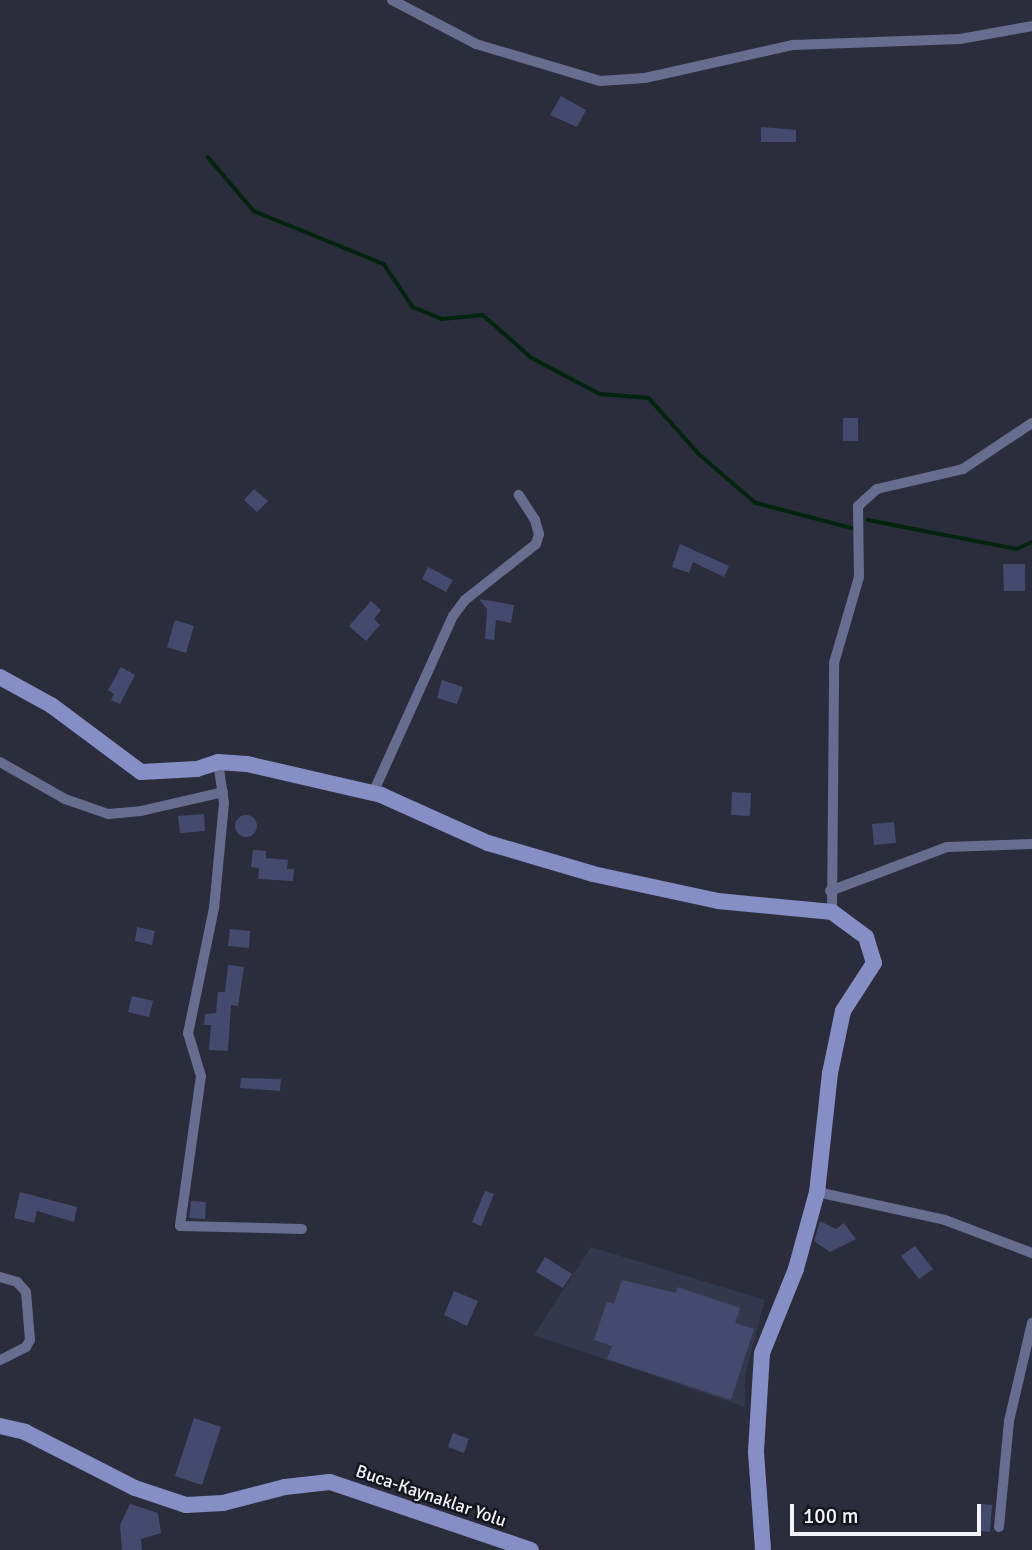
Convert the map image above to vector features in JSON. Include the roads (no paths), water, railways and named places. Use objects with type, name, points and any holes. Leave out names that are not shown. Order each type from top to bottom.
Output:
[{"type":"street","points":[[392,0],[476,44],[600,81],[645,78],[793,45],[960,40],[1032,26]]},
{"type":"street","points":[[832,912],[830,891],[834,663],[859,577],[858,506],[877,489],[963,469],[1032,423]]},
{"type":"street","points":[[373,793],[453,616],[465,600],[536,544],[540,534],[535,520],[519,495]]},
{"type":"street","points":[[0,677],[51,705],[141,772],[197,769],[218,762],[247,764],[373,793],[488,843],[593,874],[718,901],[832,912],[866,937],[874,963],[843,1010],[830,1073],[817,1192],[796,1269],[762,1353],[755,1451],[764,1550]]},
{"type":"street","points":[[0,762],[65,799],[108,814],[141,811],[223,792]]},
{"type":"street","points":[[218,762],[223,792],[214,908],[188,1033],[201,1076],[180,1226],[302,1229]]},
{"type":"street","points":[[830,891],[947,847],[1032,844]]},
{"type":"street","points":[[817,1192],[945,1220],[1032,1253]]},
{"type":"street","points":[[0,1277],[17,1282],[26,1292],[30,1340],[26,1347],[0,1360]]},
{"type":"street","points":[[999,1527],[1009,1421],[1032,1323]]},
{"type":"street","name":"Buca-Kaynaklar Yolu","points":[[0,1426],[25,1432],[135,1488],[186,1504],[223,1503],[285,1487],[330,1482],[531,1550]]},
{"type":"waterway","points":[[208,157],[254,211],[384,264],[413,307],[442,319],[483,315],[532,358],[600,394],[649,398],[699,454],[756,503],[852,528]]},
{"type":"waterway","points":[[868,520],[1017,549],[1032,542]]}]
